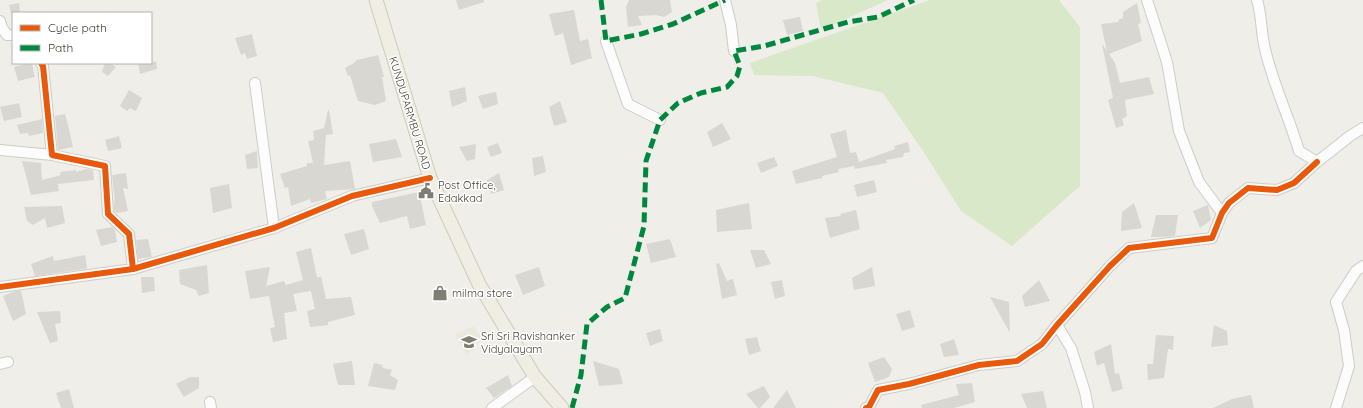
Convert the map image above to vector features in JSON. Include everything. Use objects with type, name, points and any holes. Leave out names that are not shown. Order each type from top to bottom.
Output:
[{"type":"main road","name":"KUNDUPARMBU ROAD","points":[[376,0],[430,178],[479,284],[535,377],[562,408]]},
{"type":"street","points":[[725,0],[731,25],[734,51]]},
{"type":"street","points":[[1147,0],[1167,62],[1179,131],[1199,182],[1222,213]]},
{"type":"street","points":[[1257,0],[1265,48],[1273,76],[1300,151],[1317,162]]},
{"type":"street","points":[[0,21],[2,28],[7,35],[12,35]]},
{"type":"street","points":[[606,40],[628,104],[660,120]]},
{"type":"street","points":[[41,64],[52,155]]},
{"type":"street","points":[[255,83],[274,228]]},
{"type":"street","points":[[866,408],[869,407],[878,390],[909,384],[979,365],[1017,361],[1042,344],[1110,266],[1129,248],[1212,238],[1222,213],[1229,203],[1248,188],[1276,190],[1294,183],[1317,162],[1350,136],[1363,128]]},
{"type":"street","points":[[0,150],[52,155],[105,166],[108,214],[129,234],[133,269]]},
{"type":"street","points":[[0,287],[133,269],[274,228],[352,196],[430,178]]},
{"type":"street","points":[[1336,408],[1349,366],[1344,330],[1336,302],[1356,271],[1363,266]]},
{"type":"street","points":[[1057,325],[1071,348],[1085,392],[1088,408]]},
{"type":"street","points":[[492,408],[535,377]]},
{"type":"shaded area","name":"Sri Sri Ravishanker Vidyalayam","points":[[474,326],[478,334],[481,333],[483,340],[474,345],[476,348],[466,355],[455,334]]},
{"type":"green space","points":[[822,0],[888,0],[821,30],[816,3]]},
{"type":"green space","points":[[930,0],[1059,0],[1080,27],[1080,186],[1012,246],[961,211],[923,151],[883,93],[813,76],[754,75],[750,63]]},
{"type":"building","points":[[456,0],[484,0],[484,2],[459,10]]},
{"type":"building","points":[[629,0],[670,0],[672,12],[664,17],[656,15],[638,16],[642,25],[628,27],[626,7]]},
{"type":"building","points":[[19,3],[20,12],[11,13],[9,5]]},
{"type":"building","points":[[1137,3],[1141,23],[1138,24],[1142,41],[1109,54],[1115,63],[1120,83],[1149,77],[1154,94],[1125,100],[1127,116],[1122,119],[1124,125],[1116,128],[1108,100],[1113,98],[1102,44],[1107,51],[1101,24],[1119,22],[1118,20],[1123,18],[1123,12]]},
{"type":"building","points":[[574,10],[580,41],[588,39],[592,58],[571,65],[563,33],[555,36],[549,14]]},
{"type":"building","points":[[800,17],[803,31],[787,35],[783,20]]},
{"type":"building","points":[[252,34],[257,56],[247,59],[245,53],[241,55],[235,38]]},
{"type":"building","points":[[378,55],[384,77],[382,77],[386,101],[375,105],[358,101],[350,75],[348,76],[345,68],[357,60]]},
{"type":"building","points":[[156,61],[157,69],[140,74],[138,64],[152,64]]},
{"type":"building","points":[[32,64],[35,77],[18,81],[14,67]]},
{"type":"building","points":[[105,64],[111,64],[116,67],[108,76],[102,72]]},
{"type":"building","points":[[465,87],[467,101],[452,107],[449,91]]},
{"type":"building","points":[[129,90],[142,98],[136,111],[130,108],[127,111],[120,106]]},
{"type":"building","points":[[496,92],[498,104],[483,109],[478,96]]},
{"type":"building","points":[[560,101],[567,122],[554,126],[549,107]]},
{"type":"building","points":[[19,103],[22,117],[4,121],[0,107]]},
{"type":"building","points":[[328,110],[333,134],[326,135],[324,165],[350,161],[355,189],[325,191],[327,199],[311,203],[310,199],[291,206],[288,187],[285,188],[280,174],[307,166],[307,163],[313,163],[308,141],[314,140],[313,131],[324,128]]},
{"type":"building","points":[[65,114],[73,147],[58,150],[55,116]]},
{"type":"building","points":[[42,119],[43,133],[29,136],[28,133],[20,134],[17,125]]},
{"type":"building","points":[[722,123],[731,139],[713,147],[707,132]]},
{"type":"building","points":[[846,130],[850,153],[856,152],[859,162],[895,149],[894,146],[908,142],[910,152],[904,153],[903,157],[886,160],[887,163],[855,169],[854,166],[838,169],[839,172],[822,176],[822,178],[796,184],[792,171],[837,157],[830,134]]},
{"type":"building","points":[[119,136],[122,148],[108,151],[105,140]]},
{"type":"building","points":[[396,139],[402,157],[373,162],[369,144]]},
{"type":"building","points":[[498,143],[502,153],[491,157],[487,147]]},
{"type":"building","points":[[476,144],[475,159],[467,161],[459,147]]},
{"type":"building","points":[[257,151],[258,168],[247,169],[245,155]]},
{"type":"building","points":[[543,156],[546,172],[534,176],[532,158]]},
{"type":"building","points":[[774,157],[778,166],[761,173],[757,163]]},
{"type":"building","points":[[22,161],[41,163],[42,180],[61,175],[60,172],[76,170],[76,172],[86,169],[93,170],[94,180],[58,184],[59,191],[31,195]]},
{"type":"building","points":[[126,173],[128,189],[123,188],[128,211],[117,213],[114,211],[115,201],[112,175]]},
{"type":"building","points":[[499,173],[504,190],[491,194],[487,180]]},
{"type":"building","points":[[874,180],[877,192],[857,197],[854,185]]},
{"type":"building","points":[[229,184],[232,208],[213,213],[210,188]]},
{"type":"building","points":[[419,192],[426,225],[410,229],[407,216],[380,223],[372,206],[372,202]]},
{"type":"building","points":[[749,203],[752,229],[717,232],[716,210]]},
{"type":"building","points":[[1134,203],[1142,228],[1121,231],[1122,212]]},
{"type":"building","points":[[1208,205],[1211,220],[1200,228],[1193,211]]},
{"type":"building","points":[[62,206],[65,223],[47,228],[45,218],[33,225],[27,221],[24,207]]},
{"type":"building","points":[[856,210],[860,229],[830,238],[825,218],[841,216],[840,214]]},
{"type":"building","points":[[1156,215],[1178,215],[1175,236],[1151,237]]},
{"type":"building","points":[[112,227],[115,230],[117,242],[101,246],[96,230]]},
{"type":"building","points":[[364,229],[369,249],[351,255],[344,234]]},
{"type":"building","points":[[148,239],[152,257],[138,259],[136,240]]},
{"type":"building","points":[[670,239],[676,257],[651,263],[646,244]]},
{"type":"building","points":[[311,248],[317,278],[321,276],[326,299],[351,297],[355,315],[328,322],[328,325],[310,327],[307,311],[315,309],[311,291],[293,294],[297,311],[284,313],[287,339],[273,342],[270,328],[275,327],[269,296],[250,299],[245,271],[270,267],[266,286],[284,281],[286,285],[303,280],[296,252]]},
{"type":"building","points":[[750,250],[764,250],[771,264],[756,268]]},
{"type":"building","points":[[85,255],[87,268],[84,269],[35,276],[31,264],[53,256],[54,261]]},
{"type":"building","points":[[719,263],[727,281],[733,279],[737,295],[722,299],[716,264]]},
{"type":"building","points":[[207,265],[209,293],[199,296],[196,290],[180,284],[179,270]]},
{"type":"building","points":[[539,267],[545,286],[523,295],[515,275]]},
{"type":"building","points":[[872,267],[875,286],[854,290],[852,278]]},
{"type":"building","points":[[141,277],[154,277],[155,291],[142,293]]},
{"type":"building","points":[[782,280],[785,296],[775,299],[771,282]]},
{"type":"building","points":[[1039,280],[1050,301],[1025,307],[1022,296]]},
{"type":"building","points":[[16,291],[21,291],[26,314],[13,321],[3,296]]},
{"type":"building","points":[[990,297],[1009,302],[1010,333]]},
{"type":"building","points":[[910,310],[915,327],[902,331],[896,314]]},
{"type":"building","points":[[60,311],[61,323],[55,324],[58,341],[50,343],[37,312]]},
{"type":"building","points":[[1214,325],[1227,331],[1228,345],[1211,347]]},
{"type":"building","points":[[660,329],[663,341],[650,346],[646,333]]},
{"type":"building","points":[[1156,335],[1174,336],[1173,350],[1168,349],[1164,378],[1148,380],[1147,364],[1153,364]]},
{"type":"building","points":[[757,337],[761,351],[749,355],[745,339]]},
{"type":"building","points":[[954,339],[959,355],[944,357],[940,344]]},
{"type":"building","points":[[1111,344],[1115,374],[1119,373],[1123,389],[1112,392],[1104,363],[1097,366],[1094,352]]},
{"type":"building","points":[[884,357],[892,369],[889,377],[875,382],[868,363]]},
{"type":"building","points":[[352,361],[355,385],[338,385],[333,364]]},
{"type":"building","points":[[593,361],[619,369],[623,384],[599,386]]},
{"type":"building","points":[[374,363],[382,365],[383,368],[392,370],[390,375],[398,380],[395,390],[368,386]]},
{"type":"building","points":[[508,375],[512,386],[494,398],[486,388]]},
{"type":"building","points":[[190,377],[199,377],[199,388],[184,397],[176,384]]},
{"type":"building","points":[[972,383],[975,402],[954,408],[922,408],[921,405],[959,395],[956,384]]},
{"type":"building","points":[[764,386],[770,397],[760,408],[758,408],[746,394]]},
{"type":"building","points":[[69,389],[74,408],[61,408],[56,393]]},
{"type":"building","points":[[787,390],[796,408],[773,408]]},
{"type":"building","points":[[1043,391],[1047,408],[1027,408],[1021,394]]},
{"type":"building","points":[[1251,395],[1254,408],[1213,408],[1232,399]]},
{"type":"marked path","points":[[601,0],[606,41],[641,34],[673,24],[725,0]]},
{"type":"marked path","points":[[572,408],[581,375],[587,324],[607,307],[625,298],[644,226],[646,161],[660,120],[678,103],[701,93],[727,87],[737,76],[740,66],[734,51],[764,46],[848,22],[878,17],[914,0]]},
{"type":"cycle path","points":[[42,64],[52,155],[105,166],[108,214],[129,234],[133,269]]},
{"type":"cycle path","points":[[866,408],[869,407],[878,390],[909,384],[979,365],[1017,361],[1042,344],[1110,266],[1129,248],[1212,238],[1222,213],[1229,203],[1248,188],[1277,190],[1294,183],[1317,162]]},
{"type":"cycle path","points":[[0,287],[133,269],[274,228],[352,196],[430,178]]},
{"type":"place","name":"Post Office, Edakkad","points":[[426,191]]},
{"type":"place","name":"milma store","points":[[440,293]]},
{"type":"place","name":"Sri Sri Ravishanker Vidyalayam","points":[[469,342]]}]
